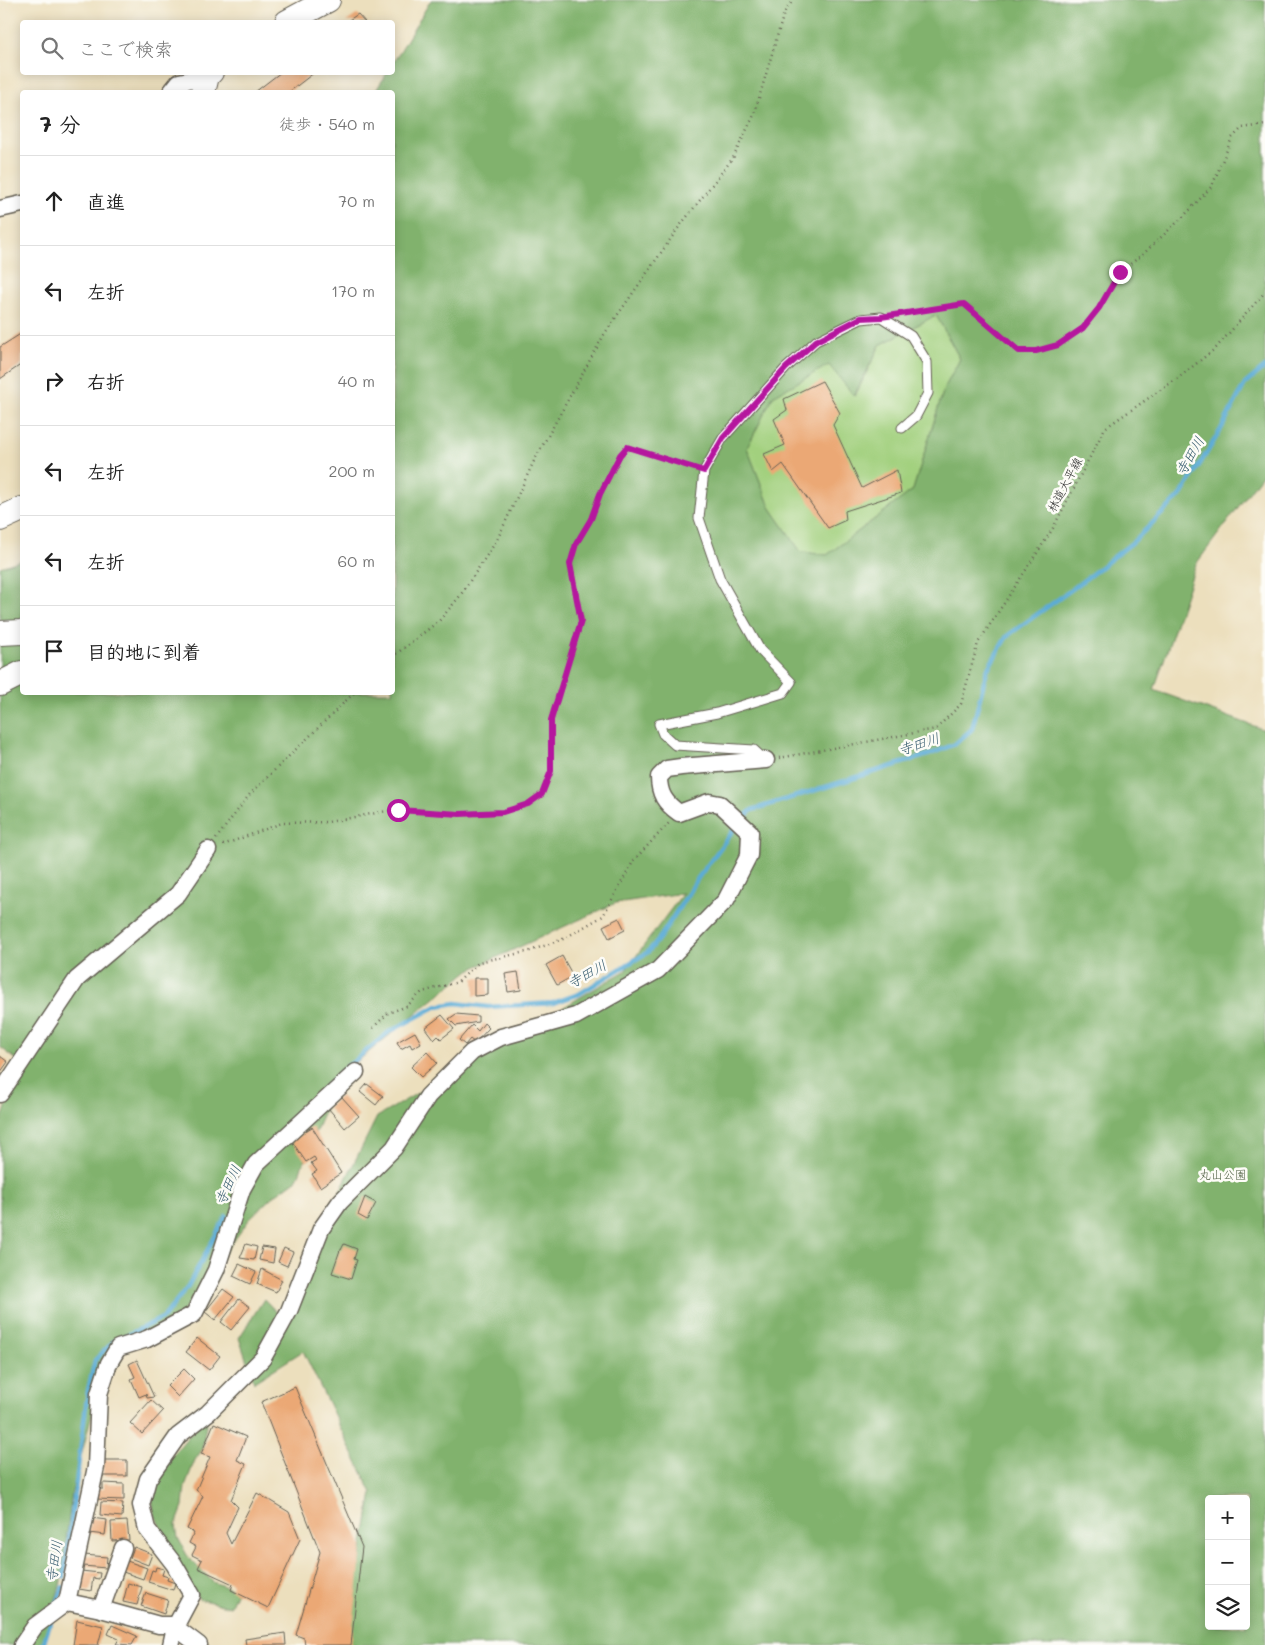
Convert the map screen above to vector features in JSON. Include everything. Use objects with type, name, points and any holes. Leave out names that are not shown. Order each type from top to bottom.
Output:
[{"type":"street","points":[[291,20],[328,0]]},
{"type":"street","points":[[173,90],[179,82],[207,80]]},
{"type":"street","points":[[0,209],[20,204]]},
{"type":"street","points":[[0,518],[20,510]]},
{"type":"street","points":[[0,633],[20,632]]},
{"type":"street","points":[[0,684],[20,674]]},
{"type":"street","points":[[171,1645],[175,1627],[192,1595],[174,1564],[147,1529],[142,1505],[148,1479],[178,1436],[208,1413],[263,1358],[289,1311],[321,1229],[340,1202],[394,1148],[428,1096],[472,1052],[502,1037],[576,1016],[658,970],[726,900],[749,854],[750,832],[720,804],[709,802],[679,813],[663,799],[659,788],[659,777],[667,769],[766,760]]},
{"type":"street","points":[[0,1094],[77,979],[178,894],[208,850]]},
{"type":"street","points":[[22,1645],[35,1626],[65,1603],[96,1467],[99,1394],[109,1363],[118,1348],[147,1339],[194,1314],[216,1270],[242,1189],[256,1164],[356,1072]]},
{"type":"street","points":[[101,1609],[122,1548]]},
{"type":"street","points":[[65,1603],[101,1609],[159,1625],[176,1625],[175,1627],[199,1645]]},
{"type":"lane","points":[[766,760],[754,750],[676,745],[663,734],[659,724],[717,713],[783,693],[791,682],[760,650],[720,579],[700,518],[704,471],[723,438],[786,368],[816,341],[861,318],[881,317],[911,336],[927,362],[928,393],[916,416],[902,428]]},
{"type":"path","points":[[395,655],[439,621],[460,596],[497,540],[533,463],[605,334],[679,227],[733,158],[754,115],[784,13],[793,0]]},
{"type":"path","points":[[881,317],[964,304],[1019,351],[1036,351],[1058,345],[1083,328],[1099,308],[1120,272],[1184,216],[1212,186],[1232,138],[1242,128],[1265,125]]},
{"type":"path","name":"林道大平線","points":[[766,760],[936,729],[960,704],[978,643],[1052,530],[1105,428],[1178,378],[1216,348],[1265,292]]},
{"type":"path","points":[[208,850],[282,823],[328,822],[398,810],[460,814],[503,812],[528,804],[542,794],[551,771],[551,720],[581,621],[570,564],[576,544],[591,519],[600,494],[620,455],[627,447],[704,471]]},
{"type":"path","points":[[208,850],[250,794],[352,695]]},
{"type":"path","points":[[373,1028],[388,1013],[407,1006],[422,992],[458,982],[480,962],[530,951],[563,939],[602,916],[634,860],[679,813]]},
{"type":"green space","name":"丸山公園","points":[[431,0],[1265,0],[1265,471],[1196,564],[1154,690],[1265,730],[1265,1645],[349,1645],[355,1588],[372,1493],[303,1351],[254,1382],[239,1338],[264,1299],[285,1321],[321,1229],[377,1117],[625,971],[683,893],[616,903],[469,970],[337,1078],[297,1179],[271,1198],[251,1217],[181,1314],[106,1359],[72,1492],[61,1582],[43,1645],[0,1645],[0,1125],[21,1063],[0,1047],[0,567],[20,561],[20,695],[395,695],[395,90],[376,90],[386,75],[395,75],[395,60]],"holes":[[[936,315],[960,359],[944,389],[913,490],[827,555],[801,552],[770,507],[747,448],[773,396],[829,365],[854,396],[880,345]]]},
{"type":"green space","points":[[936,315],[960,359],[944,389],[913,490],[827,555],[801,552],[770,507],[747,448],[773,396],[829,364],[855,396],[880,345]]},
{"type":"green space","points":[[208,1413],[202,1450],[195,1460],[185,1486],[183,1507],[176,1525],[178,1538],[188,1557],[213,1582],[237,1591],[230,1607],[199,1599],[179,1569],[154,1513],[150,1482]]},
{"type":"building","points":[[358,14],[363,20],[349,20]]},
{"type":"building","points":[[277,75],[311,75],[292,90],[258,90]]},
{"type":"building","points":[[20,334],[20,365],[0,379],[0,347]]},
{"type":"building","points":[[822,381],[840,413],[833,425],[862,488],[897,470],[901,493],[845,511],[846,520],[828,528],[783,464],[773,472],[764,454],[785,445],[774,419],[787,410],[784,399]]},
{"type":"building","points":[[619,918],[625,930],[609,938],[603,926]]},
{"type":"building","points":[[562,956],[573,976],[557,985],[546,965]]},
{"type":"building","points":[[518,972],[521,990],[508,992],[505,974]]},
{"type":"building","points":[[474,978],[488,978],[488,995],[474,996]]},
{"type":"building","points":[[456,1014],[478,1016],[478,1022],[456,1026],[449,1019]]},
{"type":"building","points":[[442,1015],[454,1029],[441,1039],[438,1036],[434,1040],[425,1028]]},
{"type":"building","points":[[484,1023],[489,1028],[475,1043],[470,1039],[465,1045],[459,1040],[472,1025],[478,1031]]},
{"type":"building","points":[[415,1032],[421,1043],[412,1048],[410,1044],[401,1049],[397,1042]]},
{"type":"building","points":[[427,1052],[437,1063],[421,1077],[411,1067]]},
{"type":"building","points":[[0,1056],[8,1062],[0,1073]]},
{"type":"building","points":[[367,1084],[383,1096],[376,1105],[360,1092]]},
{"type":"building","points":[[341,1096],[359,1116],[345,1128],[328,1108]]},
{"type":"building","points":[[312,1127],[341,1173],[320,1187],[312,1174],[317,1171],[311,1163],[316,1160],[314,1157],[306,1162],[291,1140]]},
{"type":"building","points":[[365,1197],[376,1203],[367,1220],[358,1215]]},
{"type":"building","points":[[246,1244],[257,1247],[254,1260],[240,1258]]},
{"type":"building","points":[[344,1244],[357,1249],[354,1259],[357,1260],[351,1279],[332,1273]]},
{"type":"building","points":[[262,1247],[275,1249],[273,1263],[259,1260]]},
{"type":"building","points":[[284,1248],[293,1252],[287,1266],[278,1262]]},
{"type":"building","points":[[239,1264],[256,1272],[250,1284],[233,1276]]},
{"type":"building","points":[[262,1269],[282,1280],[276,1292],[257,1284]]},
{"type":"building","points":[[223,1289],[234,1297],[215,1320],[205,1312]]},
{"type":"building","points":[[239,1299],[250,1307],[231,1330],[221,1322]]},
{"type":"building","points":[[197,1338],[220,1356],[209,1370],[186,1352]]},
{"type":"building","points":[[137,1360],[154,1397],[147,1398],[146,1394],[139,1397],[131,1379],[135,1377],[129,1364]]},
{"type":"building","points":[[184,1369],[194,1379],[178,1397],[167,1386]]},
{"type":"building","points":[[295,1387],[362,1547],[351,1645],[305,1645],[304,1638],[296,1635],[320,1552],[261,1402]]},
{"type":"building","points":[[151,1400],[163,1411],[142,1434],[130,1423]]},
{"type":"building","points":[[214,1423],[246,1437],[237,1460],[246,1464],[231,1500],[238,1507],[226,1533],[231,1544],[257,1493],[289,1512],[300,1539],[268,1608],[231,1590],[233,1584],[198,1568],[202,1560],[192,1555],[196,1547],[189,1543],[194,1533],[187,1529],[203,1496],[196,1490],[210,1457],[201,1454]]},
{"type":"building","points":[[103,1460],[127,1460],[127,1476],[103,1476]]},
{"type":"building","points":[[103,1483],[124,1484],[124,1500],[95,1499],[95,1489],[103,1489]]},
{"type":"building","points":[[101,1502],[123,1503],[122,1517],[100,1515]]},
{"type":"building","points":[[91,1518],[107,1520],[105,1535],[89,1533]]},
{"type":"building","points":[[127,1521],[129,1540],[112,1541],[111,1522]]},
{"type":"building","points":[[134,1547],[152,1554],[148,1565],[130,1558]]},
{"type":"building","points":[[84,1555],[107,1557],[106,1568],[83,1566]]},
{"type":"building","points":[[127,1561],[147,1568],[143,1579],[123,1572]]},
{"type":"building","points":[[156,1567],[164,1569],[162,1575],[168,1577],[167,1580],[175,1583],[173,1590],[148,1582],[152,1570],[155,1571]]},
{"type":"building","points":[[81,1571],[100,1573],[99,1579],[93,1578],[91,1591],[79,1589]]},
{"type":"building","points":[[128,1583],[142,1587],[137,1605],[123,1602]]},
{"type":"building","points":[[146,1593],[168,1600],[164,1614],[141,1606]]},
{"type":"building","points":[[77,1620],[103,1626],[98,1645],[73,1645]]},
{"type":"building","points":[[112,1625],[137,1636],[132,1645],[116,1644],[119,1639],[108,1634]]},
{"type":"building","points":[[285,1633],[286,1645],[246,1645],[245,1639]]},
{"type":"waterway","name":"寺田川","points":[[742,819],[752,810],[931,754],[955,744],[972,729],[987,670],[1007,636],[1133,542],[1181,495],[1220,431],[1245,384],[1265,367]]},
{"type":"waterway","name":"寺田川","points":[[293,1119],[347,1067],[389,1032],[437,1006],[456,1003],[488,1007],[553,1003],[579,994],[648,952],[661,936],[698,878],[737,825]]},
{"type":"waterway","name":"寺田川","points":[[64,1577],[88,1390],[95,1360],[113,1342],[164,1317],[188,1286],[226,1216]]},
{"type":"waterway","name":"寺田川","points":[[57,1604],[63,1587]]},
{"type":"waterway","name":"寺田川","points":[[43,1645],[51,1620]]},
{"type":"route","points":[[398,810],[460,814],[503,812],[528,804],[542,794],[551,771],[551,720],[581,621],[570,564],[576,544],[591,519],[600,494],[620,455],[627,447],[704,471],[723,438],[786,368],[816,341],[861,318],[881,317],[964,304],[1019,351],[1036,351],[1058,345],[1083,328],[1099,308],[1120,272]]}]
